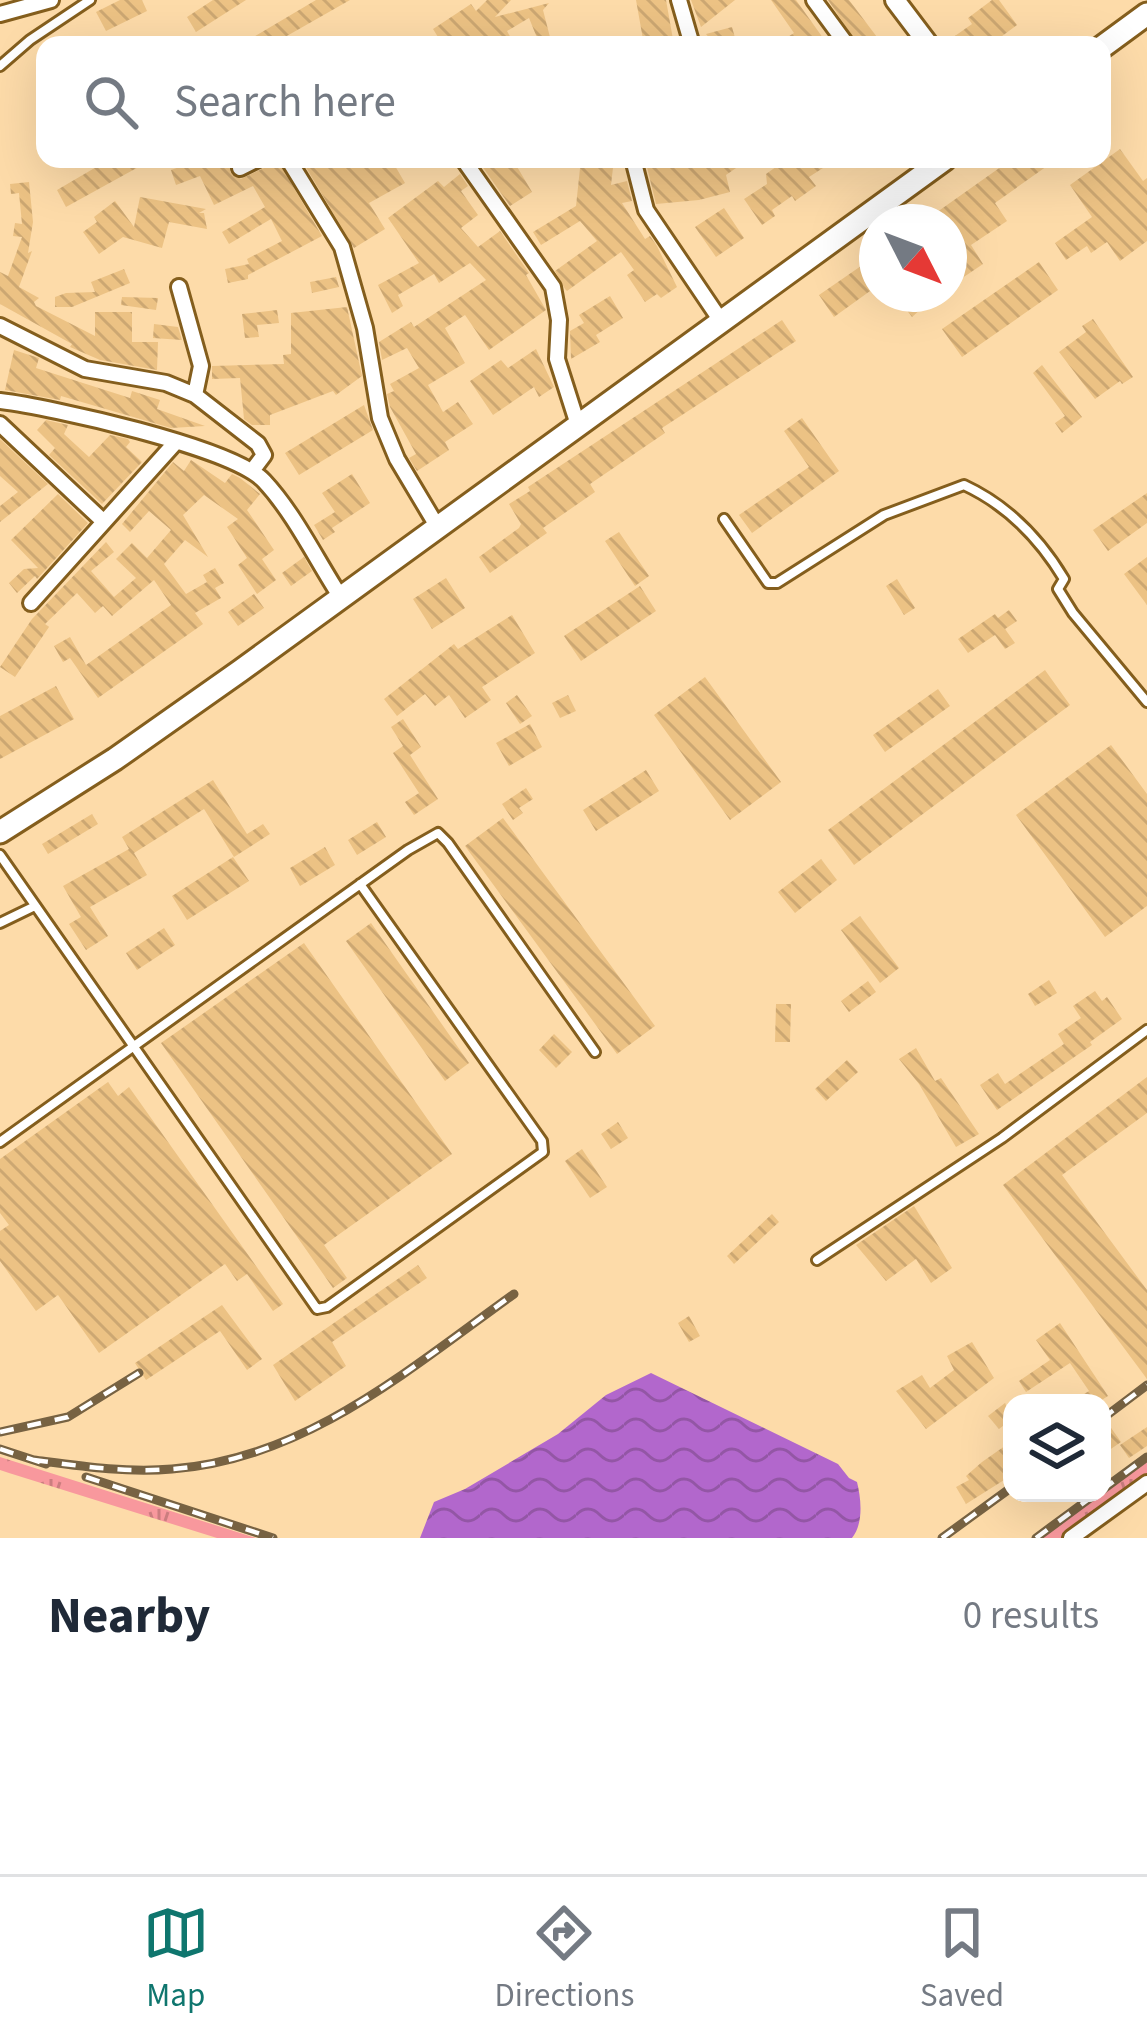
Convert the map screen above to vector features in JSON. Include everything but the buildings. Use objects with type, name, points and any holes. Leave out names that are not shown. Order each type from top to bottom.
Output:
[{"type":"main road","points":[[1111,40],[1147,14]]},
{"type":"main road","points":[[0,832],[115,759],[927,168]]},
{"type":"street","points":[[0,14],[51,0]]},
{"type":"street","points":[[679,0],[689,36]]},
{"type":"street","points":[[814,0],[840,36]]},
{"type":"street","points":[[896,0],[922,36]]},
{"type":"street","points":[[294,168],[342,247],[365,328],[380,418],[397,459],[437,526]]},
{"type":"street","points":[[470,168],[553,286],[560,320],[557,359],[578,425]]},
{"type":"street","points":[[636,168],[646,210],[721,320]]},
{"type":"street","points":[[179,286],[201,366],[195,394]]},
{"type":"street","points":[[0,326],[85,369],[166,383],[195,394],[259,444],[264,454],[252,471]]},
{"type":"street","points":[[0,402],[38,405],[226,457],[252,471],[263,480],[340,596]]},
{"type":"street","points":[[0,424],[104,522]]},
{"type":"street","points":[[31,603],[175,443]]},
{"type":"street","points":[[1071,1538],[1147,1483]]},
{"type":"lane","points":[[0,66],[90,0]]},
{"type":"lane","points":[[724,519],[768,583],[777,583],[884,515],[964,485],[1012,515],[1048,552],[1064,579],[1058,589],[1073,613],[1143,689],[1147,702]]},
{"type":"lane","points":[[0,1142],[437,833],[595,1052]]},
{"type":"lane","points":[[0,854],[317,1309],[327,1307],[542,1152],[542,1141],[360,884]]},
{"type":"lane","points":[[0,923],[35,906]]},
{"type":"lane","points":[[817,1260],[1002,1138],[1147,1030]]},
{"type":"green space","points":[[0,1457],[256,1538],[217,1538],[9,1473],[0,1470]]},
{"type":"green space","points":[[1147,1460],[1147,1477],[1062,1538],[1039,1538],[1089,1502],[1111,1502],[1111,1486]]},
{"type":"water","points":[[651,1373],[838,1464],[857,1482],[860,1518],[852,1538],[420,1538],[434,1502],[558,1434],[606,1395]]},
{"type":"railway","points":[[34,1460],[155,1470],[221,1462],[267,1448],[354,1406],[514,1294]]},
{"type":"railway","points":[[0,1432],[68,1417],[139,1373]]},
{"type":"railway","points":[[1111,1412],[1147,1385]]},
{"type":"railway","points":[[0,1449],[46,1464]]},
{"type":"railway","points":[[1111,1483],[1147,1457]]},
{"type":"railway","points":[[86,1477],[273,1538]]},
{"type":"railway","points":[[942,1538],[1003,1494]]},
{"type":"railway","points":[[1036,1538],[1085,1502]]}]
